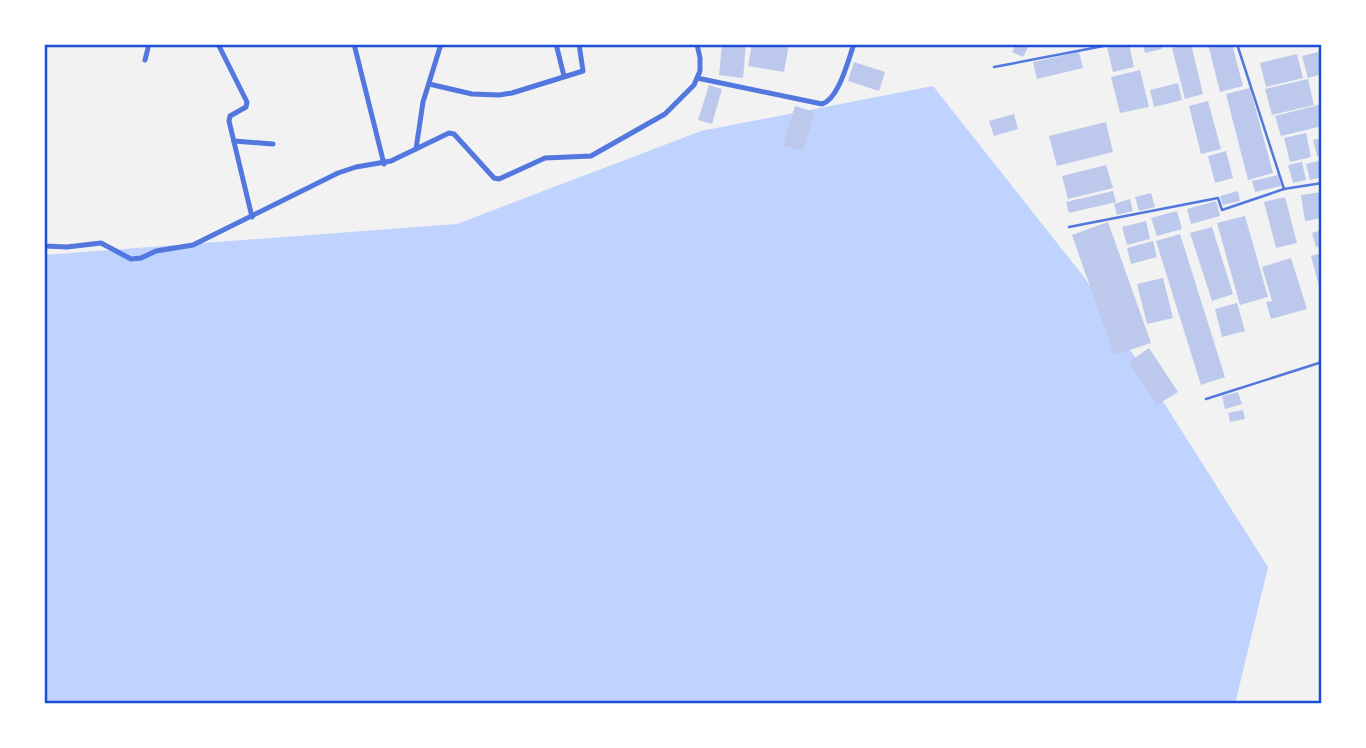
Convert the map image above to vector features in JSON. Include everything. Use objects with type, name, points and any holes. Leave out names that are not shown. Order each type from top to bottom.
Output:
[{"type":"street","points":[[145,60],[149,44]]},
{"type":"street","points":[[218,44],[247,102],[244,109],[229,119],[252,217]]},
{"type":"street","points":[[354,44],[383,164]]},
{"type":"street","points":[[416,149],[423,102],[441,44]]},
{"type":"street","points":[[556,44],[564,76]]},
{"type":"street","points":[[429,84],[472,94],[512,93],[583,71],[579,44]]},
{"type":"street","points":[[44,246],[67,247],[101,243],[131,259],[137,259],[156,251],[193,245],[347,169],[383,164],[446,134],[454,134],[495,177],[501,179],[545,158],[591,156],[665,114],[685,96],[697,78],[700,58],[697,44]]},
{"type":"street","points":[[697,78],[827,103],[836,91],[854,44]]},
{"type":"street","points":[[234,141],[273,144]]},
{"type":"lane","points":[[994,67],[1114,44]]},
{"type":"lane","points":[[1237,44],[1284,189]]},
{"type":"lane","points":[[1069,227],[1218,198],[1222,210],[1284,189],[1322,183]]},
{"type":"lane","points":[[1206,399],[1322,362]]},
{"type":"water","points":[[933,86],[1084,277],[1268,567],[1235,704],[44,704],[44,255],[457,224],[701,131]]},
{"type":"building","points":[[722,44],[746,44],[743,78],[719,75]]},
{"type":"building","points":[[752,44],[789,44],[784,72],[748,66]]},
{"type":"building","points":[[1016,44],[1030,44],[1023,57],[1012,52]]},
{"type":"building","points":[[1129,44],[1134,67],[1113,72],[1107,47]]},
{"type":"building","points":[[1143,44],[1161,44],[1162,49],[1145,53]]},
{"type":"building","points":[[1191,44],[1203,94],[1185,99],[1172,48]]},
{"type":"building","points":[[1208,44],[1232,44],[1243,86],[1220,92]]},
{"type":"building","points":[[1322,51],[1322,74],[1308,78],[1302,56]]},
{"type":"building","points":[[1079,52],[1083,68],[1037,79],[1033,62]]},
{"type":"building","points":[[1297,54],[1303,78],[1266,87],[1260,63]]},
{"type":"building","points":[[854,62],[885,72],[879,91],[848,81]]},
{"type":"building","points":[[1140,70],[1149,107],[1120,113],[1111,77]]},
{"type":"building","points":[[1308,79],[1314,105],[1272,115],[1265,89]]},
{"type":"building","points":[[1178,83],[1182,100],[1154,107],[1150,90]]},
{"type":"building","points":[[709,85],[722,89],[712,124],[698,120]]},
{"type":"building","points":[[1250,88],[1273,173],[1248,180],[1226,94]]},
{"type":"building","points":[[1208,101],[1221,149],[1201,154],[1189,106]]},
{"type":"building","points":[[1322,104],[1322,126],[1281,136],[1275,116]]},
{"type":"building","points":[[795,106],[815,112],[803,151],[783,145]]},
{"type":"building","points":[[1014,114],[1018,129],[994,136],[989,121]]},
{"type":"building","points":[[1106,122],[1113,152],[1057,166],[1049,136]]},
{"type":"building","points":[[1306,133],[1311,157],[1290,162],[1284,138]]},
{"type":"building","points":[[1322,138],[1322,155],[1317,156],[1313,140]]},
{"type":"building","points":[[1226,151],[1233,178],[1215,183],[1208,156]]},
{"type":"building","points":[[1322,160],[1322,177],[1310,180],[1306,164]]},
{"type":"building","points":[[1302,162],[1306,180],[1293,183],[1288,165]]},
{"type":"building","points":[[1106,165],[1113,188],[1068,199],[1062,176]]},
{"type":"building","points":[[1278,175],[1281,186],[1255,192],[1252,181]]},
{"type":"building","points":[[1113,191],[1116,202],[1069,213],[1066,202]]},
{"type":"building","points":[[1238,191],[1240,201],[1223,205],[1220,196]]},
{"type":"building","points":[[1322,192],[1322,218],[1305,221],[1301,195]]},
{"type":"building","points":[[1151,193],[1155,207],[1139,211],[1135,197]]},
{"type":"building","points":[[1285,197],[1297,243],[1276,248],[1264,202]]},
{"type":"building","points":[[1130,199],[1133,211],[1117,215],[1114,204]]},
{"type":"building","points":[[1216,201],[1220,216],[1191,224],[1187,209]]},
{"type":"building","points":[[1177,211],[1182,229],[1157,236],[1151,218]]},
{"type":"building","points":[[1245,216],[1268,297],[1240,305],[1217,223]]},
{"type":"building","points":[[1146,221],[1150,239],[1127,245],[1122,227]]},
{"type":"building","points":[[1108,222],[1151,343],[1114,355],[1072,235]]},
{"type":"building","points":[[1212,227],[1233,294],[1212,301],[1190,233]]},
{"type":"building","points":[[1322,230],[1322,246],[1316,247],[1312,233]]},
{"type":"building","points":[[1180,234],[1225,377],[1201,385],[1156,241]]},
{"type":"building","points":[[1153,241],[1157,257],[1131,264],[1127,248]]},
{"type":"building","points":[[1322,253],[1322,290],[1320,290],[1311,256]]},
{"type":"building","points":[[1291,258],[1307,309],[1271,319],[1266,302],[1272,301],[1262,267]]},
{"type":"building","points":[[1163,278],[1173,318],[1147,324],[1137,284]]},
{"type":"building","points":[[1237,303],[1245,331],[1222,337],[1215,309]]},
{"type":"building","points":[[1149,348],[1178,392],[1157,405],[1129,362]]},
{"type":"building","points":[[1238,392],[1242,404],[1225,409],[1222,396]]},
{"type":"building","points":[[1243,410],[1245,419],[1230,422],[1228,413]]}]
